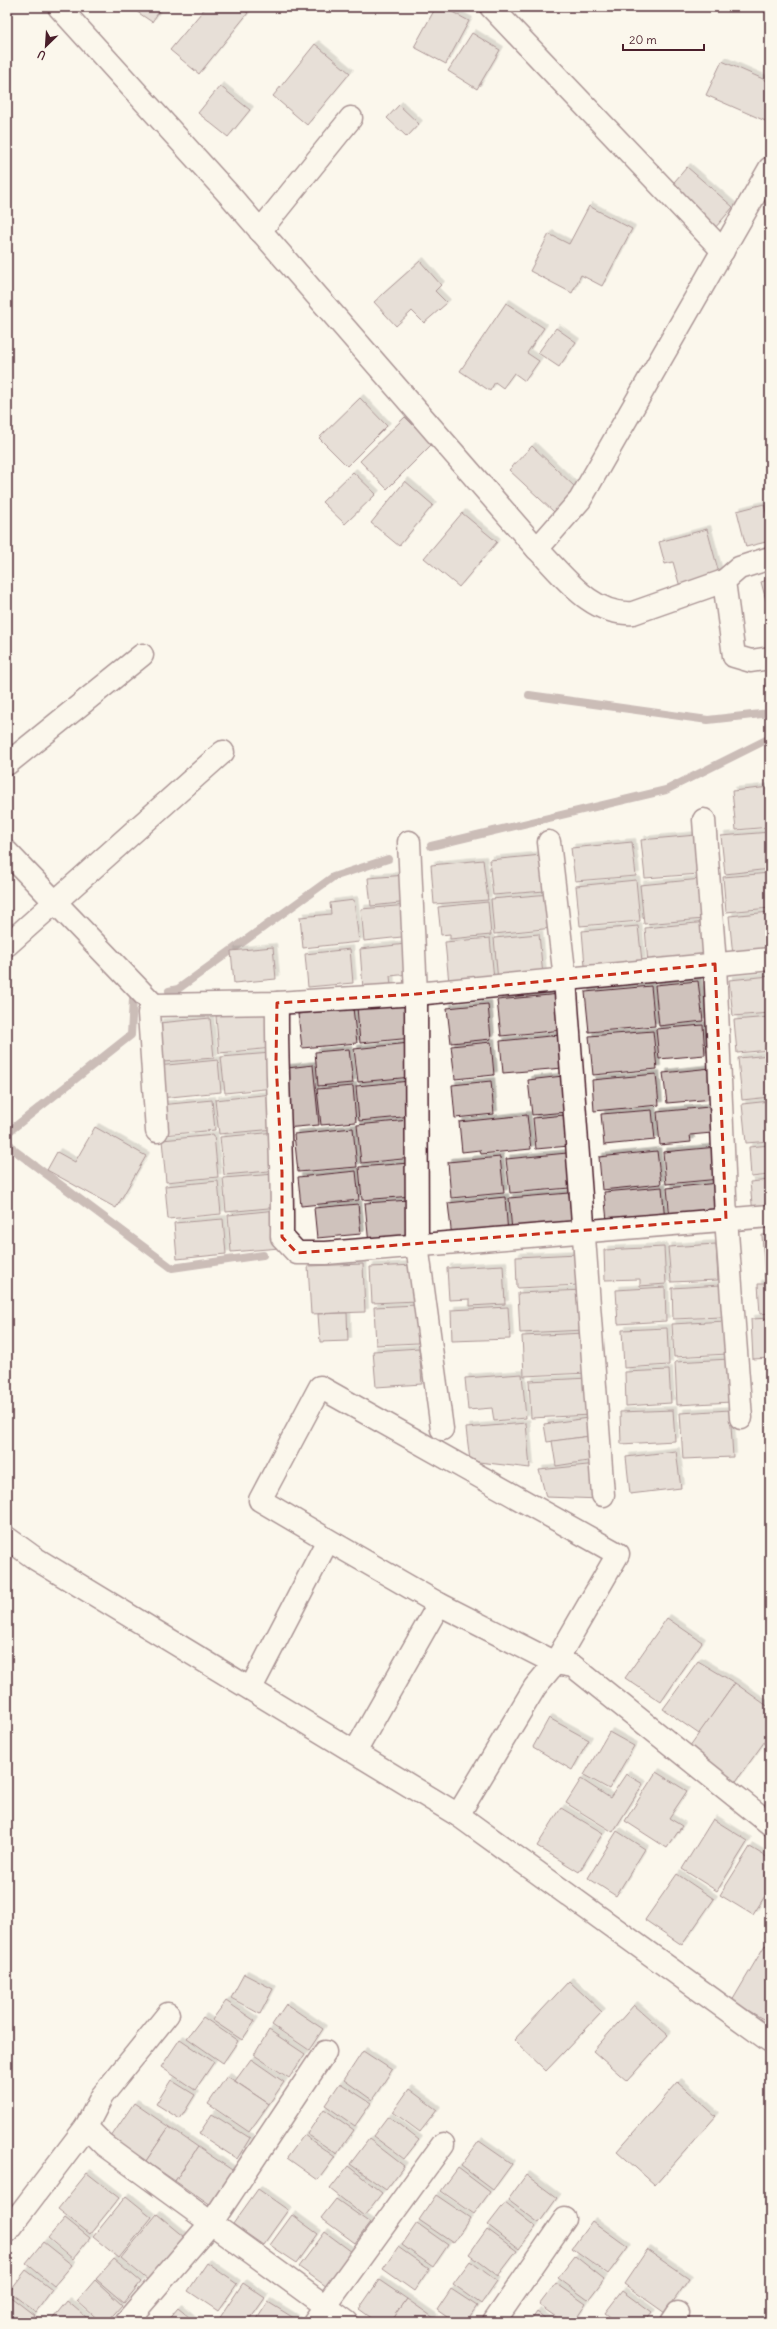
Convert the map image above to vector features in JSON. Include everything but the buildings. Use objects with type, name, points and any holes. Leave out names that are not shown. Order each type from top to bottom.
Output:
[{"type":"street","points":[[59,7],[260,231],[536,549],[580,593],[597,606],[621,614],[633,613],[724,581],[739,568],[770,558]]},
{"type":"street","points":[[491,7],[723,251]]},
{"type":"street","points":[[260,231],[351,118]]},
{"type":"street","points":[[536,549],[580,500],[770,168]]},
{"type":"street","points":[[724,581],[734,656],[751,661],[770,658]]},
{"type":"street","points":[[7,764],[142,655]]},
{"type":"street","points":[[7,945],[223,752]]},
{"type":"street","points":[[704,820],[715,964],[726,1220],[741,1418]]},
{"type":"street","points":[[409,842],[416,994],[416,1245],[442,1429]]},
{"type":"street","points":[[550,842],[565,979],[603,1495]]},
{"type":"street","points":[[7,852],[154,1005],[277,1003],[416,994],[770,959]]},
{"type":"street","points":[[277,1003],[276,1062],[282,1172],[282,1238],[297,1253],[326,1253],[770,1216]]},
{"type":"street","points":[[154,1005],[149,1013],[157,1131]]},
{"type":"street","points":[[458,1815],[535,1687],[555,1663],[618,1554],[320,1387],[260,1500],[439,1604],[555,1663],[573,1666],[578,1669],[770,1824]]},
{"type":"street","points":[[7,1538],[36,1559],[251,1688],[458,1815],[770,2041]]},
{"type":"street","points":[[251,1688],[328,1540]]},
{"type":"street","points":[[356,1752],[439,1604]]},
{"type":"street","points":[[7,2231],[86,2127],[102,2096],[168,2014]]},
{"type":"street","points":[[126,2322],[212,2222],[325,2052]]},
{"type":"street","points":[[86,2127],[104,2145],[212,2222],[320,2315],[347,2322]]},
{"type":"street","points":[[320,2315],[443,2144]]},
{"type":"street","points":[[494,2322],[565,2219]]},
{"type":"highlighted area","points":[[715,964],[726,1219],[297,1253],[282,1237],[282,1172],[276,1062],[277,1003],[416,994]]},
{"type":"waterway","points":[[529,695],[708,720],[770,713]]},
{"type":"waterway","points":[[431,846],[666,790],[770,738]]},
{"type":"waterway","points":[[169,991],[178,989],[333,877],[388,859]]},
{"type":"waterway","points":[[7,1133],[131,1035],[133,999]]},
{"type":"waterway","points":[[7,1140],[14,1150],[172,1268],[263,1255]]}]
